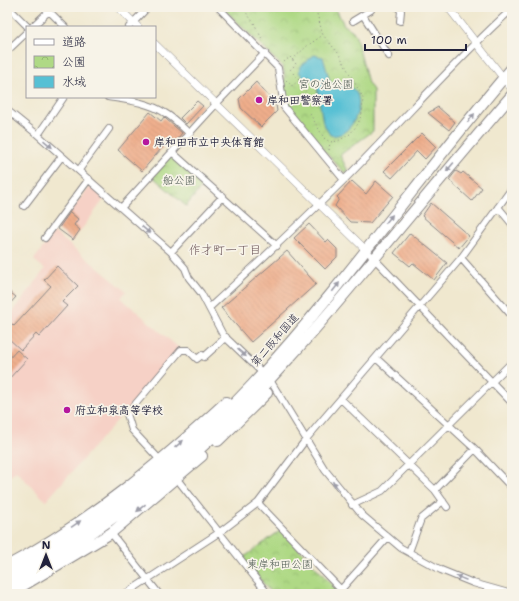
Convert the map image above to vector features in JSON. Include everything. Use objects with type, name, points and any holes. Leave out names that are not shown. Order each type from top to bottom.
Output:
[{"type":"highway","name":"第二阪和国道","points":[[7,585],[53,558],[131,506],[190,457],[267,376],[299,322],[311,317],[512,68]]},
{"type":"highway","points":[[7,566],[91,514],[131,485],[234,394],[267,376],[315,337],[322,321],[512,95]]},
{"type":"highway","points":[[9,594],[111,533],[176,479],[244,417],[267,376]]},
{"type":"highway","name":"第二阪和国道","points":[[7,576],[63,542],[129,497],[255,389]]},
{"type":"street","points":[[8,7],[27,26]]},
{"type":"street","points":[[118,7],[134,26],[148,7]]},
{"type":"street","points":[[218,7],[265,53],[278,68],[284,107],[344,180]]},
{"type":"street","points":[[353,21],[371,10],[371,7]]},
{"type":"street","points":[[398,7],[401,11],[400,21]]},
{"type":"street","points":[[448,7],[512,89]]},
{"type":"street","points":[[33,26],[51,9],[64,26]]},
{"type":"street","points":[[209,308],[277,246],[344,180],[476,43],[512,9]]},
{"type":"street","points":[[363,15],[389,56]]},
{"type":"street","points":[[7,51],[26,33]]},
{"type":"street","points":[[156,45],[365,249],[512,403]]},
{"type":"street","points":[[121,208],[189,133],[265,53]]},
{"type":"street","points":[[38,135],[63,98]]},
{"type":"street","points":[[116,98],[132,100],[165,113],[189,133]]},
{"type":"street","points":[[8,114],[38,135],[171,252],[185,268],[226,337],[267,376],[307,438],[325,470],[352,505],[387,538],[441,570],[473,583],[489,586],[512,594]]},
{"type":"street","points":[[78,170],[109,129]]},
{"type":"street","points":[[172,152],[223,196],[277,246]]},
{"type":"street","points":[[24,206],[62,156]]},
{"type":"street","points":[[45,238],[89,179]]},
{"type":"street","points":[[125,594],[220,532],[258,503],[307,438],[376,358],[419,305],[461,258],[512,188]]},
{"type":"street","points":[[171,252],[223,196]]},
{"type":"street","points":[[498,207],[512,224]]},
{"type":"street","points":[[461,258],[512,316]]},
{"type":"street","points":[[160,460],[132,430],[126,414],[181,350],[188,350],[197,359],[202,355],[204,357],[226,337]]},
{"type":"street","points":[[376,358],[475,449],[512,488]]},
{"type":"street","points":[[352,505],[382,491],[408,463],[512,362]]},
{"type":"street","points":[[341,398],[436,490],[448,507]]},
{"type":"street","points":[[436,490],[475,449]]},
{"type":"street","points":[[176,479],[220,532],[268,594]]},
{"type":"street","points":[[409,552],[421,518],[444,501]]},
{"type":"street","points":[[258,503],[341,593],[387,538]]},
{"type":"street","points":[[111,533],[159,594]]},
{"type":"street","points":[[487,594],[489,586]]},
{"type":"path","points":[[242,7],[254,23],[263,41]]},
{"type":"path","points":[[310,114],[320,133],[330,142],[338,141],[354,129],[361,118],[364,98],[339,54],[323,35],[315,7]]},
{"type":"path","points":[[292,60],[307,46],[323,35]]},
{"type":"path","points":[[284,62],[290,57],[296,64],[290,70]]},
{"type":"path","points":[[293,73],[307,90],[300,96],[303,100],[301,103]]},
{"type":"path","points":[[286,79],[292,86],[299,80]]},
{"type":"path","points":[[326,157],[328,155],[330,142]]},
{"type":"shaded area","points":[[90,186],[105,198],[72,242],[56,228]]},
{"type":"shaded area","name":"府立和泉高等学校","points":[[54,232],[126,291],[121,298],[180,349],[46,501],[16,471],[7,479],[7,307],[13,312],[45,269],[34,260]]},
{"type":"green space","name":"宮の池公園","points":[[222,7],[335,7],[344,25],[353,31],[356,37],[368,83],[373,90],[373,131],[340,155],[348,171],[345,173],[324,151],[292,112],[285,93],[284,71],[282,66]]},
{"type":"green space","name":"船公園","points":[[172,154],[205,183],[186,206],[152,176]]},
{"type":"green space","name":"東岸和田公園","points":[[281,530],[338,591],[334,594],[272,594],[243,558]]},
{"type":"water","points":[[314,55],[323,57],[330,82],[336,85],[349,87],[355,91],[358,97],[359,104],[354,120],[350,127],[338,135],[330,135],[323,123],[317,87],[309,76],[305,80],[299,72],[301,66]]},
{"type":"building","points":[[256,82],[276,105],[277,111],[261,127],[241,108],[239,99]]},
{"type":"building","points":[[197,101],[203,106],[186,124],[180,118]]},
{"type":"building","points":[[438,107],[455,122],[449,130],[428,113]]},
{"type":"building","points":[[150,112],[161,121],[164,117],[182,133],[172,145],[168,141],[142,171],[118,150]]},
{"type":"building","points":[[422,133],[436,147],[425,159],[417,151],[392,178],[384,171]]},
{"type":"building","points":[[456,171],[461,174],[463,172],[482,188],[472,201],[449,180]]},
{"type":"building","points":[[352,181],[366,194],[376,181],[393,196],[370,223],[350,222],[335,206],[339,199],[337,197]]},
{"type":"building","points":[[431,203],[469,236],[459,248],[422,216]]},
{"type":"building","points":[[70,212],[78,219],[74,225],[80,230],[73,240],[58,229]]},
{"type":"building","points":[[309,224],[326,242],[328,240],[337,249],[337,257],[325,269],[294,238]]},
{"type":"building","points":[[410,233],[447,263],[434,280],[413,263],[410,266],[394,253]]},
{"type":"building","points":[[287,251],[316,284],[251,342],[221,308]]},
{"type":"building","points":[[57,266],[78,286],[62,302],[67,306],[39,337],[36,334],[21,350],[7,337],[7,319],[14,326],[51,286],[44,280]]},
{"type":"building","points":[[7,290],[16,297],[7,307]]},
{"type":"building","points":[[17,350],[27,359],[7,381],[7,361]]},
{"type":"place","name":"岸和田警察署","points":[[259,100]]},
{"type":"place","name":"岸和田市立中央体育館","points":[[146,142]]},
{"type":"place","name":"府立和泉高等学校","points":[[67,410]]},
{"type":"district","name":"作才町一丁目","points":[[225,250]]}]
